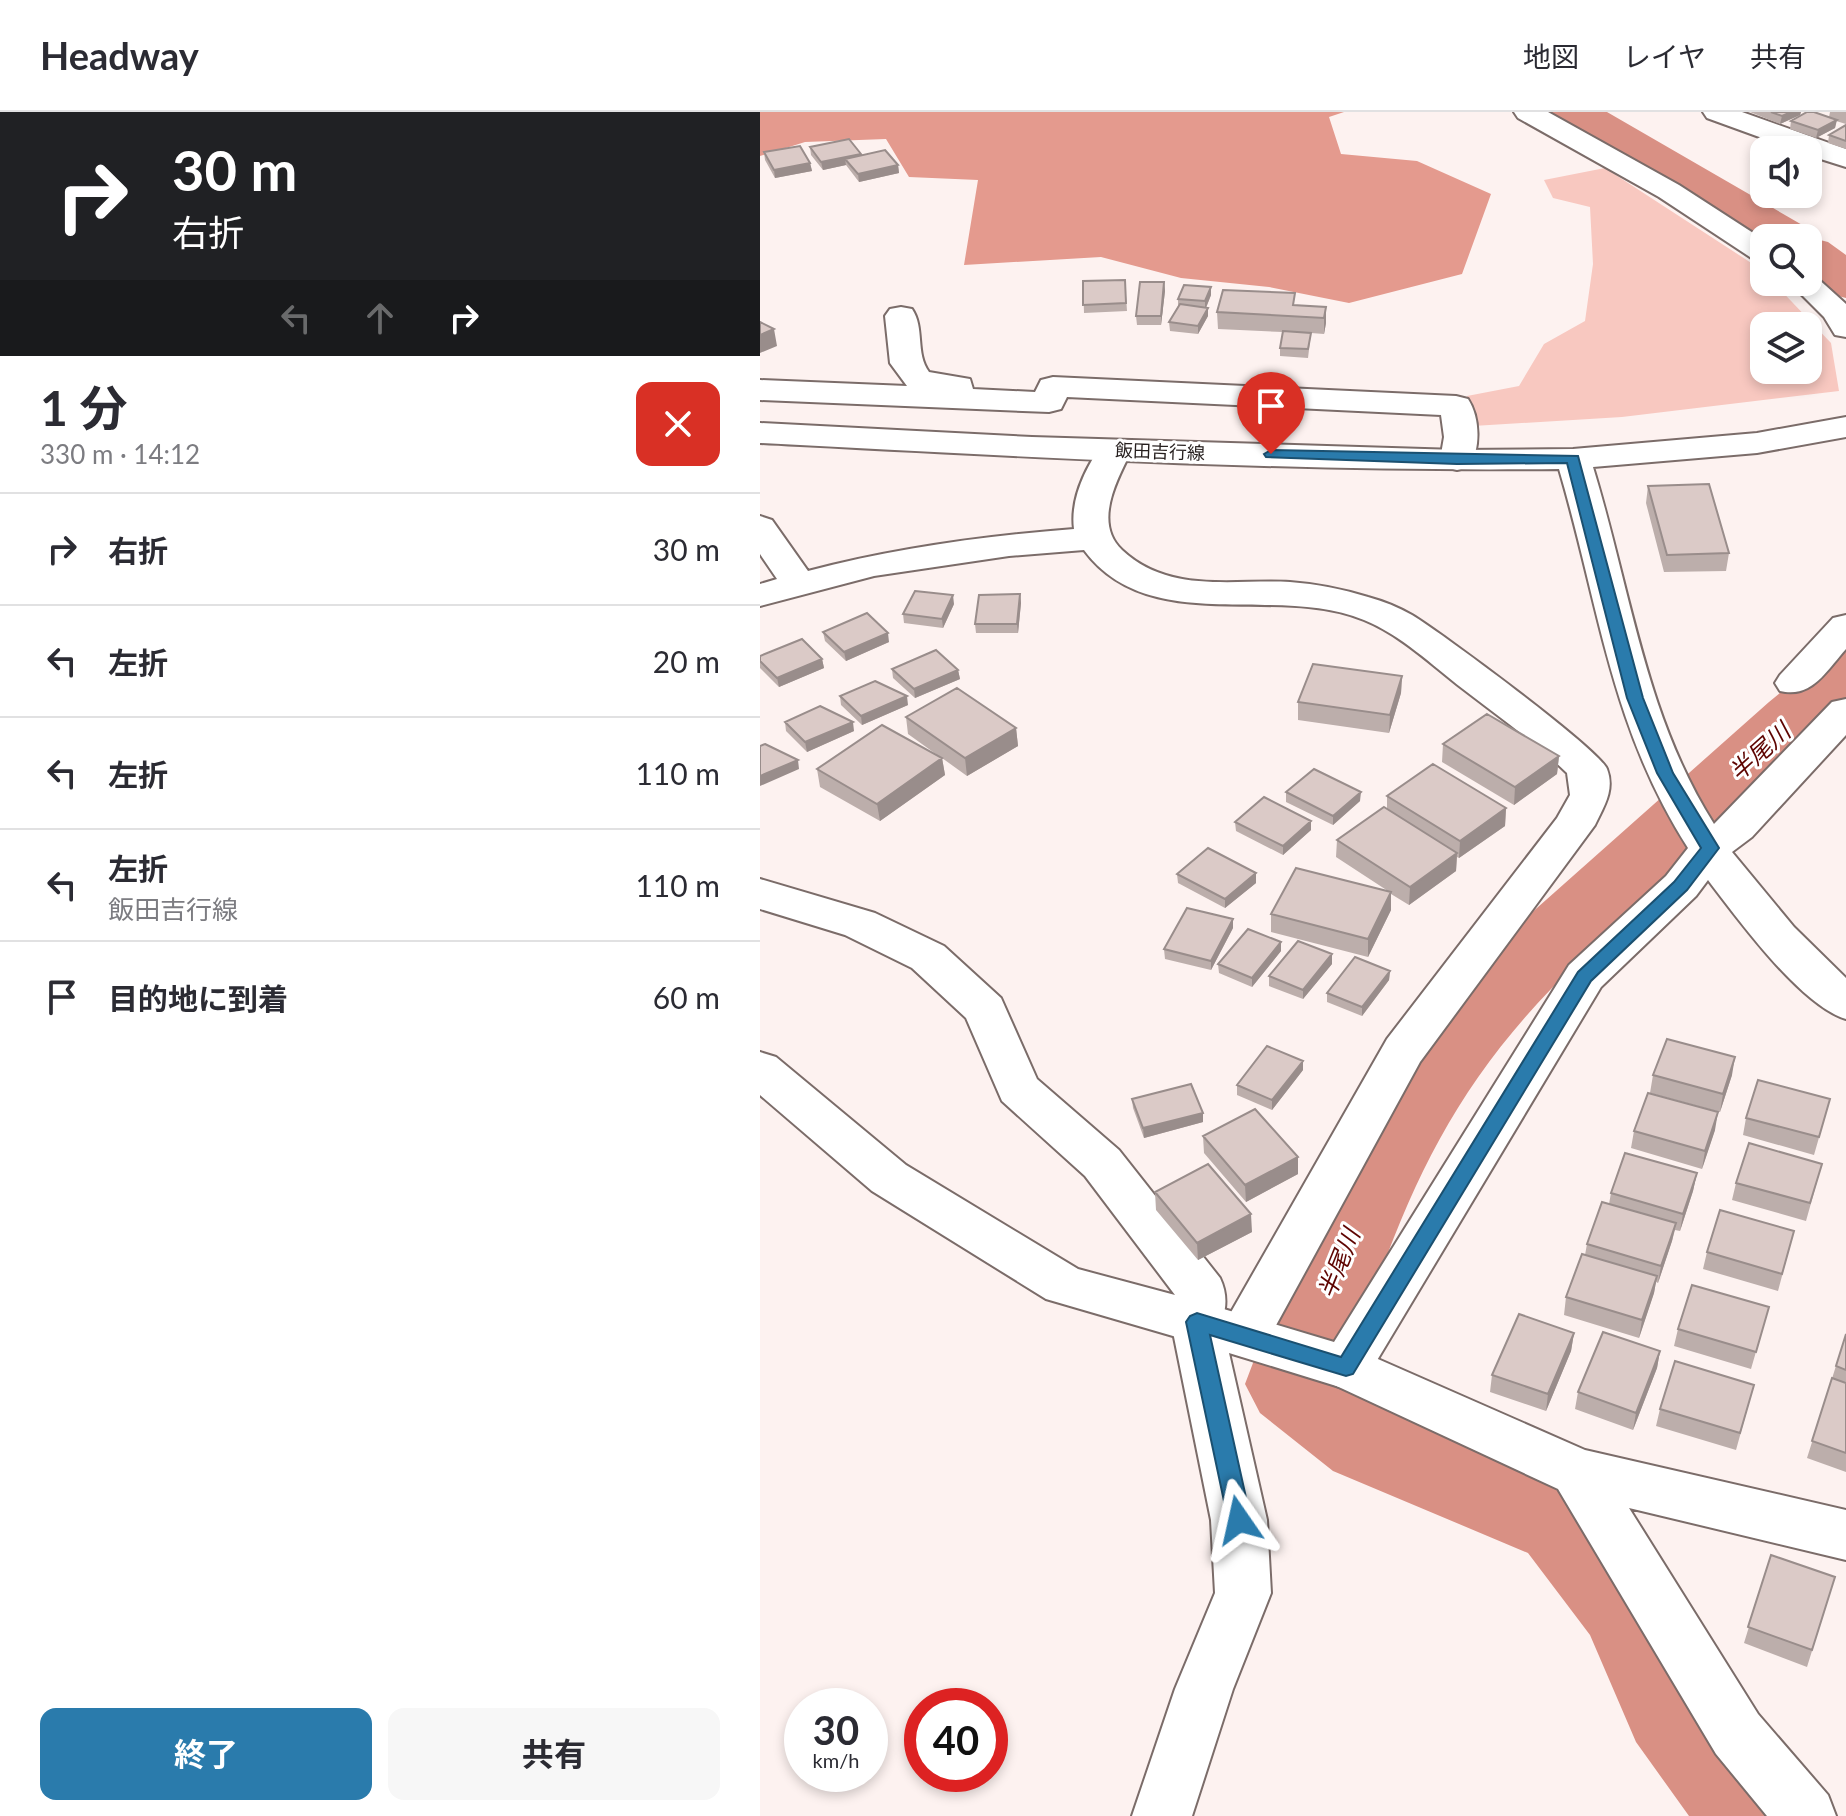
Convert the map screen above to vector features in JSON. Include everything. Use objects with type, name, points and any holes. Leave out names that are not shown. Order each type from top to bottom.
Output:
[{"type":"street","points":[[1528,112],[1669,191],[1750,244]]},
{"type":"street","points":[[1717,112],[1846,159]]},
{"type":"street","points":[[1819,296],[1837,312],[1846,328]]},
{"type":"street","points":[[901,316],[906,363],[919,380],[941,385],[1051,395]]},
{"type":"street","points":[[760,390],[1456,406],[1461,437],[1457,460]]},
{"type":"street","points":[[1032,447],[1051,395]]},
{"type":"street","name":"飯田吉行線","points":[[760,433],[1032,447],[1457,460],[1573,459],[1757,443],[1846,427]]},
{"type":"street","points":[[1115,450],[1094,499],[1091,529],[1105,552],[1121,566],[1142,578],[1180,589],[1208,594],[1289,593],[1351,603],[1381,614],[1417,636],[1568,751],[1587,769],[1590,795],[1574,825],[1525,885],[1403,1051],[1221,1329]]},
{"type":"street","points":[[1573,459],[1635,698],[1665,773],[1710,848],[1758,918],[1846,1003]]},
{"type":"street","points":[[760,527],[799,585]]},
{"type":"street","points":[[760,595],[872,565],[1009,545],[1096,538]]},
{"type":"street","points":[[1794,683],[1846,626]]},
{"type":"street","points":[[1346,1367],[1585,976],[1681,886],[1710,848],[1737,827],[1846,711]]},
{"type":"street","points":[[760,894],[860,924],[928,957],[985,1009],[1018,1089],[1102,1163],[1202,1293],[1221,1329],[1243,1593],[1204,1689],[1162,1816]]},
{"type":"street","points":[[760,1069],[889,1178],[1064,1285],[1346,1367],[1577,1472],[1846,1535]]},
{"type":"street","points":[[1577,1472],[1737,1734],[1806,1816]]},
{"type":"shaded area","points":[[760,112],[1344,112],[1329,117],[1341,154],[1417,161],[1491,194],[1462,274],[1349,303],[1269,287],[1181,278],[1101,257],[964,265],[978,180],[909,177],[886,139],[805,142],[760,156]]},
{"type":"shaded area","points":[[1605,168],[1750,262],[1750,296],[1786,296],[1802,312],[1750,312],[1750,384],[1822,384],[1822,334],[1831,343],[1839,391],[1622,417],[1473,426],[1467,396],[1519,386],[1544,344],[1585,321],[1593,264],[1590,207],[1553,198],[1544,180]]},
{"type":"building","points":[[1807,112],[1837,120],[1818,130],[1791,121]]},
{"type":"building","points":[[1846,125],[1846,141],[1829,135]]},
{"type":"building","points":[[849,139],[861,154],[821,162],[810,147]]},
{"type":"building","points":[[800,146],[810,163],[774,170],[764,152]]},
{"type":"building","points":[[885,150],[898,165],[858,174],[845,159]]},
{"type":"building","points":[[1125,280],[1126,303],[1083,305],[1083,281]]},
{"type":"building","points":[[1140,282],[1164,282],[1161,316],[1136,316]]},
{"type":"building","points":[[1184,285],[1211,287],[1205,301],[1178,299]]},
{"type":"building","points":[[1223,290],[1295,293],[1293,305],[1326,307],[1324,318],[1217,312]]},
{"type":"building","points":[[1180,304],[1208,308],[1198,326],[1169,322]]},
{"type":"building","points":[[760,322],[774,329],[760,335]]},
{"type":"building","points":[[1283,331],[1311,333],[1308,349],[1280,348]]},
{"type":"building","points":[[1709,484],[1729,553],[1667,555],[1648,486]]},
{"type":"building","points":[[915,591],[953,595],[942,619],[903,614]]},
{"type":"building","points":[[1020,594],[1017,624],[975,624],[979,595]]},
{"type":"building","points":[[867,613],[888,633],[844,652],[823,632]]},
{"type":"building","points":[[802,639],[822,659],[777,678],[760,661],[760,656]]},
{"type":"building","points":[[936,650],[958,670],[914,689],[892,669]]},
{"type":"building","points":[[1313,664],[1402,676],[1390,715],[1298,702]]},
{"type":"building","points":[[875,681],[907,696],[861,716],[840,696]]},
{"type":"building","points":[[957,688],[1016,728],[965,758],[906,717]]},
{"type":"building","points":[[820,706],[853,722],[805,742],[785,722]]},
{"type":"building","points":[[1487,714],[1559,756],[1515,787],[1443,744]]},
{"type":"building","points":[[882,725],[942,758],[877,804],[817,769]]},
{"type":"building","points":[[765,744],[798,760],[760,776],[760,746]]},
{"type":"building","points":[[1433,764],[1506,808],[1460,841],[1387,796]]},
{"type":"building","points":[[1314,769],[1361,792],[1333,816],[1286,792]]},
{"type":"building","points":[[1264,797],[1311,821],[1283,846],[1235,822]]},
{"type":"building","points":[[1384,807],[1457,853],[1410,887],[1337,840]]},
{"type":"building","points":[[1208,848],[1256,873],[1225,899],[1177,874]]},
{"type":"building","points":[[1296,868],[1391,892],[1368,939],[1271,914]]},
{"type":"building","points":[[1187,908],[1233,919],[1211,961],[1164,949]]},
{"type":"building","points":[[1248,929],[1281,942],[1252,978],[1218,964]]},
{"type":"building","points":[[1298,941],[1332,954],[1303,990],[1269,976]]},
{"type":"building","points":[[1355,957],[1390,971],[1362,1007],[1327,993]]},
{"type":"building","points":[[1667,1039],[1735,1057],[1723,1094],[1653,1075]]},
{"type":"building","points":[[1267,1046],[1303,1061],[1272,1100],[1237,1085]]},
{"type":"building","points":[[1758,1080],[1830,1099],[1819,1137],[1746,1118]]},
{"type":"building","points":[[1191,1084],[1203,1113],[1143,1128],[1132,1099]]},
{"type":"building","points":[[1648,1093],[1718,1112],[1705,1151],[1634,1131]]},
{"type":"building","points":[[1255,1109],[1298,1157],[1245,1185],[1203,1136]]},
{"type":"building","points":[[1749,1143],[1822,1164],[1810,1203],[1736,1183]]},
{"type":"building","points":[[1625,1153],[1697,1173],[1683,1214],[1611,1193]]},
{"type":"building","points":[[1208,1164],[1251,1214],[1197,1243],[1155,1192]]},
{"type":"building","points":[[1602,1202],[1676,1223],[1661,1266],[1587,1244]]},
{"type":"building","points":[[1720,1210],[1794,1231],[1782,1274],[1707,1252]]},
{"type":"building","points":[[1582,1254],[1657,1276],[1642,1320],[1566,1297]]},
{"type":"building","points":[[1692,1285],[1769,1307],[1756,1352],[1678,1329]]},
{"type":"building","points":[[1519,1314],[1574,1333],[1548,1394],[1492,1375]]},
{"type":"building","points":[[1603,1332],[1660,1351],[1636,1413],[1578,1392]]},
{"type":"building","points":[[1846,1334],[1846,1370],[1836,1366]]},
{"type":"building","points":[[1675,1361],[1754,1385],[1740,1433],[1660,1409]]},
{"type":"building","points":[[1832,1378],[1846,1383],[1846,1453],[1812,1441]]},
{"type":"building","points":[[1771,1555],[1835,1577],[1812,1650],[1748,1627]]},
{"type":"waterway","name":"半尾川","points":[[1571,112],[1761,224]]},
{"type":"waterway","name":"半尾川","points":[[1822,264],[1846,281]]},
{"type":"waterway","name":"半尾川","points":[[1757,1816],[1675,1705],[1629,1603],[1564,1521],[1368,1441],[1294,1384],[1361,1204],[1405,1117],[1457,1039],[1500,990],[1547,945],[1846,674]]},
{"type":"route","points":[[1239,1520],[1197,1322],[1346,1367],[1585,976],[1681,886],[1710,848],[1665,773],[1635,698],[1588,505],[1573,459],[1457,460],[1271,454]]}]
